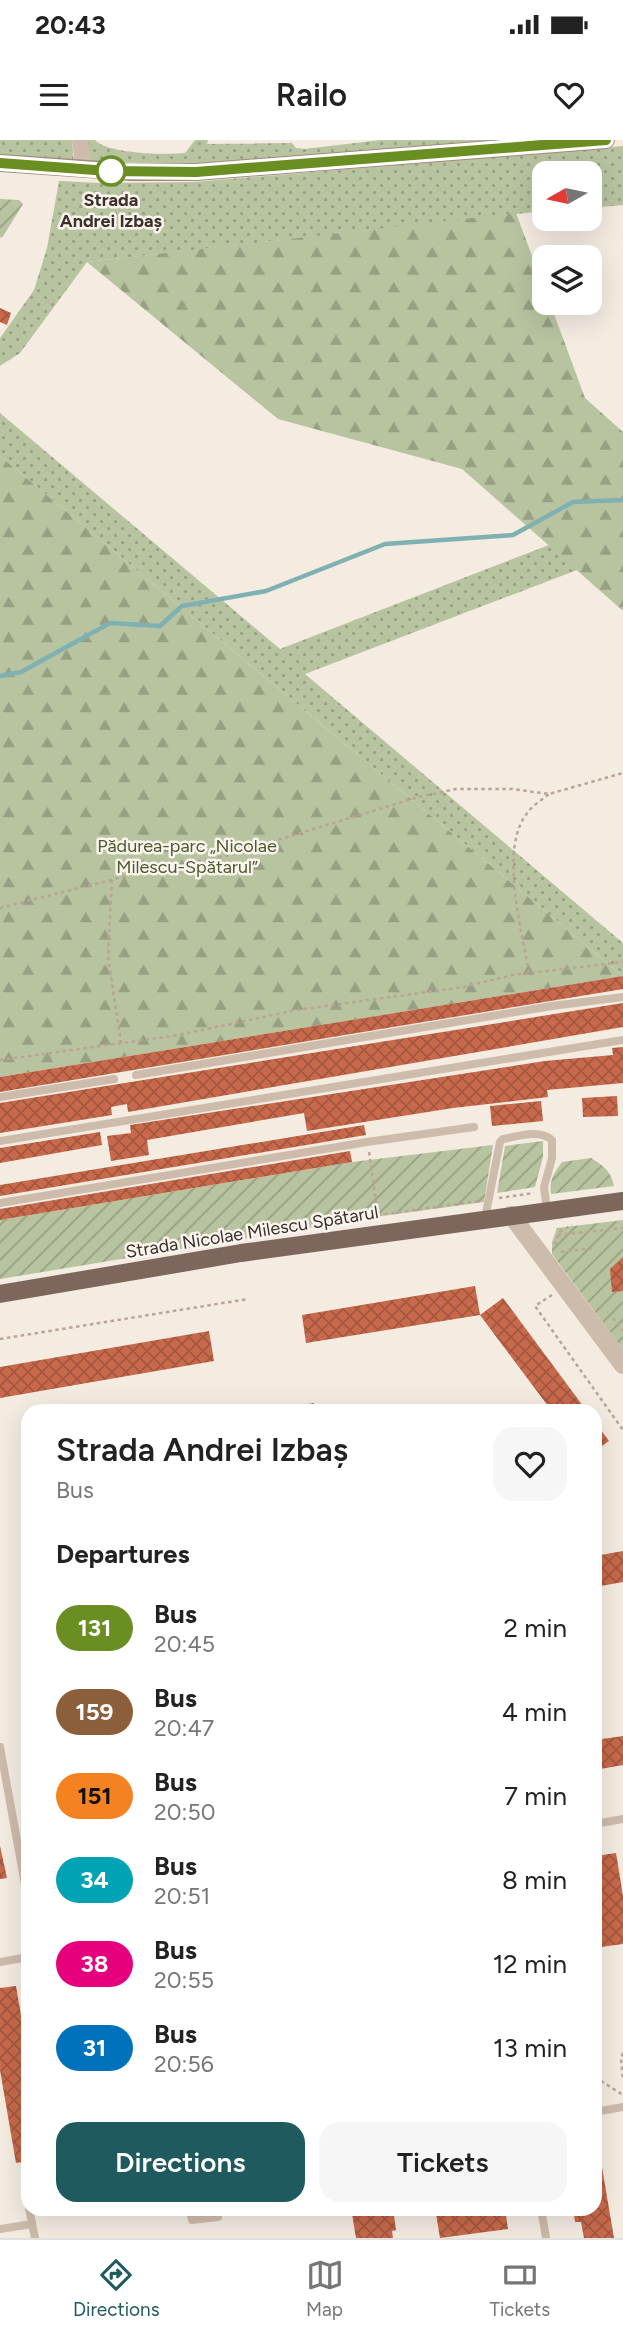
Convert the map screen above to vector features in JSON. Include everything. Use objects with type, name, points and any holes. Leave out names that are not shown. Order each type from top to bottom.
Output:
[{"type":"main road","points":[[0,163],[84,170],[196,172],[606,140]]},
{"type":"main road","name":"Strada Nicolae Milescu Spătarul","points":[[0,1294],[241,1253],[623,1200]]},
{"type":"street","points":[[80,140],[84,170]]},
{"type":"street","points":[[510,1215],[623,1365]]},
{"type":"lane","points":[[136,1076],[552,1006],[623,997]]},
{"type":"lane","points":[[0,1141],[623,1040]]},
{"type":"lane","points":[[0,1097],[114,1079]]},
{"type":"lane","points":[[0,1203],[367,1142],[474,1127]]},
{"type":"lane","points":[[485,1218],[500,1142],[503,1139],[535,1134],[544,1134],[552,1140],[552,1158],[545,1180],[547,1210]]},
{"type":"lane","points":[[0,1747],[21,1862]]},
{"type":"lane","points":[[602,1823],[623,1819]]},
{"type":"lane","points":[[0,1962],[21,1958]]},
{"type":"lane","points":[[602,2111],[623,2107]]},
{"type":"lane","points":[[30,2216],[35,2238]]},
{"type":"lane","points":[[191,2216],[192,2220],[218,2217]]},
{"type":"lane","points":[[542,2216],[546,2238]]},
{"type":"lane","points":[[0,2229],[32,2224]]},
{"type":"path","points":[[0,908],[112,880],[226,856],[418,797],[456,789],[512,789],[549,794],[623,773]]},
{"type":"path","points":[[529,973],[513,874],[515,838],[527,813],[549,794]]},
{"type":"path","points":[[112,880],[108,957],[121,1043]]},
{"type":"path","points":[[0,1060],[173,1036],[297,1010],[463,987],[529,973],[623,962]]},
{"type":"path","points":[[367,1142],[378,1215],[545,1191]]},
{"type":"path","points":[[575,1223],[559,1232],[555,1243],[556,1253],[592,1248]]},
{"type":"path","points":[[558,1235],[623,1228]]},
{"type":"path","points":[[556,1292],[535,1306],[623,1430]]},
{"type":"path","points":[[0,1339],[248,1299]]},
{"type":"path","points":[[613,1318],[623,1331]]},
{"type":"path","points":[[623,2053],[623,2079]]},
{"type":"path","points":[[602,2082],[623,2095]]},
{"type":"green space","points":[[0,140],[72,140],[74,163],[0,156]]},
{"type":"green space","points":[[85,140],[95,140],[102,145],[124,151],[164,154],[185,153],[195,140],[208,140],[207,144],[292,143],[296,148],[304,149],[381,140],[513,140],[189,165],[88,161]]},
{"type":"green space","points":[[623,146],[623,205],[602,207],[602,161],[532,161],[532,212],[87,262],[20,353],[0,366],[0,338],[34,290],[47,248],[59,181],[194,182]]},
{"type":"green space","points":[[0,199],[19,200],[23,204],[2,238],[0,237]]},
{"type":"green space","points":[[516,213],[532,256],[532,315],[554,315],[585,398],[623,432],[623,611],[462,469],[278,419],[87,262]]},
{"type":"green space","points":[[0,413],[280,649],[549,545],[577,570],[305,674],[623,943],[623,976],[0,456]]},
{"type":"green space","name":"Pădurea-parc „Nicolae Milescu-Spătarul”","points":[[0,456],[623,976],[0,1077]]},
{"type":"green space","points":[[543,1141],[543,1157],[535,1187],[497,1193],[505,1146]]},
{"type":"green space","points":[[493,1145],[484,1202],[375,1217],[0,1279],[0,1220],[352,1162]]},
{"type":"green space","points":[[591,1158],[606,1169],[614,1186],[551,1194],[553,1177],[562,1162]]},
{"type":"green space","points":[[623,1220],[623,1350],[552,1254],[552,1242],[557,1228]]},
{"type":"building","points":[[0,308],[11,313],[7,325],[0,322]]},
{"type":"building","points":[[623,976],[623,989],[0,1092],[0,1077]]},
{"type":"building","points":[[623,1003],[623,1027],[128,1112],[127,1104],[111,1107],[112,1115],[0,1133],[0,1103]]},
{"type":"building","points":[[623,1047],[623,1083],[547,1090],[548,1097],[453,1108],[307,1131],[304,1113],[147,1140],[149,1155],[111,1161],[107,1136],[131,1133],[130,1125],[545,1061],[613,1055],[612,1048]]},
{"type":"building","points":[[617,1096],[618,1116],[583,1117],[582,1098]]},
{"type":"building","points":[[541,1101],[543,1121],[492,1126],[490,1106]]},
{"type":"building","points":[[364,1125],[366,1135],[0,1196],[0,1185]]},
{"type":"building","points":[[100,1132],[102,1145],[0,1163],[0,1148]]},
{"type":"building","points":[[350,1151],[352,1162],[0,1220],[0,1209]]},
{"type":"building","points":[[623,1257],[623,1291],[612,1292],[610,1269]]},
{"type":"building","points":[[475,1286],[480,1315],[306,1343],[302,1315]]},
{"type":"building","points":[[503,1298],[582,1404],[547,1404],[480,1315]]},
{"type":"building","points":[[209,1331],[214,1361],[0,1398],[0,1367]]},
{"type":"building","points":[[602,1432],[609,1441],[602,1446]]},
{"type":"building","points":[[623,1551],[623,1582],[602,1586],[602,1555]]},
{"type":"building","points":[[623,1736],[623,1765],[602,1769],[602,1739]]},
{"type":"building","points":[[0,1846],[7,1878],[0,1879]]},
{"type":"building","points":[[616,1853],[623,1896],[623,1944],[602,1947],[602,1855]]},
{"type":"building","points":[[16,1986],[21,2015],[21,2162],[16,2163],[0,2070],[0,1988]]},
{"type":"building","points":[[602,2167],[614,2238],[584,2238],[581,2222],[575,2222],[574,2216],[602,2216]]},
{"type":"building","points":[[352,2216],[394,2216],[396,2230],[392,2231],[393,2238],[356,2238]]},
{"type":"building","points":[[436,2216],[506,2216],[508,2229],[440,2238]]},
{"type":"waterway","points":[[0,676],[21,672],[110,623],[160,626],[182,606],[266,591],[385,544],[513,535],[573,502],[623,500]]},
{"type":"bus line","name":"131","points":[[0,163],[108,171],[196,172],[606,140]]},
{"type":"place","name":"Strada Andrei Izbaș","points":[[111,171]]}]
